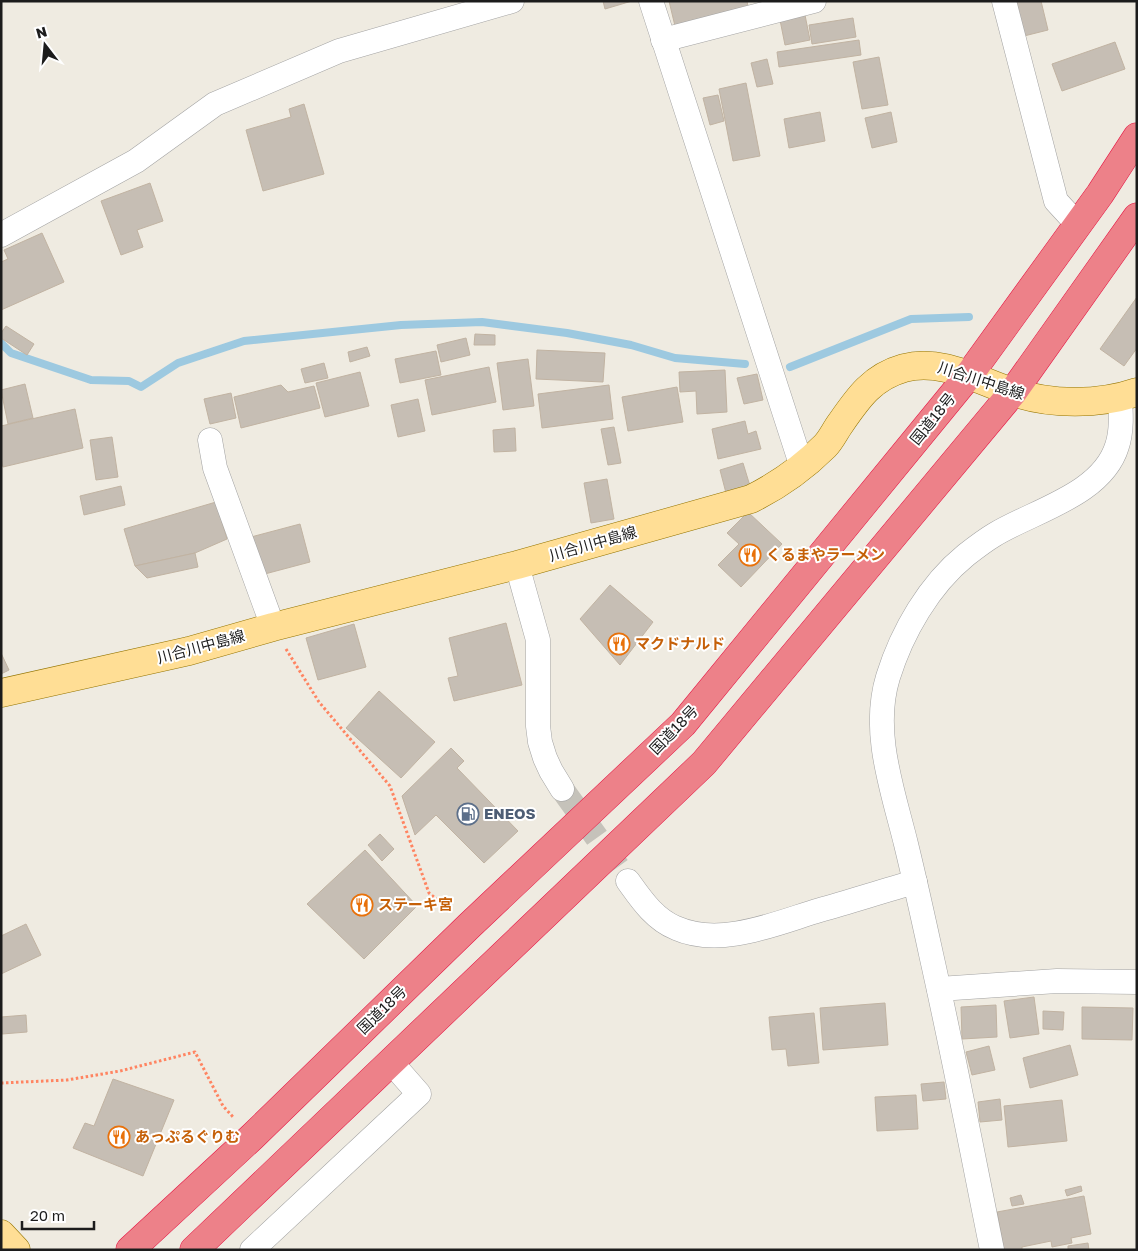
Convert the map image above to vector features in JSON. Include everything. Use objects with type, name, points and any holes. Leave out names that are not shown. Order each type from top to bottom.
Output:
[{"type":"highway","name":"国道18号","points":[[130,1250],[252,1137],[469,926],[683,724],[969,375],[1100,194],[1137,137]]},
{"type":"highway","points":[[194,1250],[704,763],[1013,392],[1136,219]]},
{"type":"main road","name":"川合川中島線","points":[[1,693],[189,651],[273,627],[517,565],[751,499],[777,486],[802,467],[826,444],[864,391],[889,374],[917,365],[932,365],[969,375],[1040,400],[1096,400],[1128,395]]},
{"type":"main road","points":[[1,1234],[16,1250]]},
{"type":"street","points":[[1,235],[136,161],[215,104],[339,51],[512,1]]},
{"type":"street","points":[[651,1],[802,467]]},
{"type":"street","points":[[663,40],[814,1]]},
{"type":"street","points":[[1004,1],[1056,201],[1078,225]]},
{"type":"street","points":[[992,1250],[939,989],[888,770],[883,742],[882,710],[887,680],[897,650],[916,616],[943,578],[965,556],[994,535],[1058,503],[1090,483],[1107,467],[1117,447],[1128,395]]},
{"type":"street","points":[[210,440],[215,468],[273,627]]},
{"type":"street","points":[[517,565],[538,640],[538,726],[540,742],[544,758],[562,789]]},
{"type":"street","points":[[628,881],[647,906],[663,920],[676,928],[706,936],[749,932],[915,882]]},
{"type":"street","points":[[939,989],[1056,981],[1137,982]]},
{"type":"street","points":[[252,1250],[419,1094],[391,1062]]},
{"type":"path","points":[[273,627],[319,702],[390,786],[429,893],[469,926]]},
{"type":"path","points":[[1,1083],[67,1080],[120,1071],[195,1052],[223,1106],[252,1137]]},
{"type":"building","points":[[603,1],[632,1],[605,9]]},
{"type":"building","points":[[669,1],[747,1],[748,6],[675,26]]},
{"type":"building","points":[[1016,1],[1041,1],[1048,30],[1024,36]]},
{"type":"building","points":[[804,10],[810,40],[785,45],[779,15]]},
{"type":"building","points":[[853,18],[856,37],[812,44],[809,25]]},
{"type":"building","points":[[859,40],[861,55],[779,67],[777,52]]},
{"type":"building","points":[[1115,42],[1125,69],[1062,91],[1052,64]]},
{"type":"building","points":[[879,57],[888,105],[862,109],[853,62]]},
{"type":"building","points":[[767,59],[773,84],[757,87],[751,63]]},
{"type":"building","points":[[746,83],[760,156],[733,161],[719,89]]},
{"type":"building","points":[[718,95],[724,121],[710,125],[703,98]]},
{"type":"building","points":[[304,104],[324,174],[263,191],[246,130],[291,117],[289,109]]},
{"type":"building","points":[[820,112],[825,141],[789,148],[784,119]]},
{"type":"building","points":[[891,112],[897,142],[872,148],[865,118]]},
{"type":"building","points":[[150,183],[163,221],[137,230],[143,247],[121,255],[101,201]]},
{"type":"building","points":[[42,233],[64,282],[1,310],[1,262],[8,259],[4,250]]},
{"type":"building","points":[[1137,297],[1137,348],[1124,366],[1100,349]]},
{"type":"building","points":[[6,326],[34,344],[27,355],[1,338],[1,333]]},
{"type":"building","points":[[475,334],[495,335],[495,345],[474,345]]},
{"type":"building","points":[[466,338],[470,355],[441,362],[437,345]]},
{"type":"building","points":[[367,347],[370,356],[350,362],[348,352]]},
{"type":"building","points":[[537,350],[605,353],[603,382],[536,379]]},
{"type":"building","points":[[436,351],[441,375],[400,383],[395,359]]},
{"type":"building","points":[[528,359],[534,406],[503,410],[497,363]]},
{"type":"building","points":[[324,363],[328,378],[305,383],[301,369]]},
{"type":"building","points":[[489,367],[496,402],[432,415],[425,380]]},
{"type":"building","points":[[725,370],[727,412],[697,414],[696,391],[680,392],[679,372]]},
{"type":"building","points":[[360,372],[369,406],[325,417],[316,383]]},
{"type":"building","points":[[757,374],[763,400],[744,404],[737,378]]},
{"type":"building","points":[[25,384],[33,418],[8,424],[1,390]]},
{"type":"building","points":[[281,385],[288,392],[314,386],[320,408],[241,428],[234,397]]},
{"type":"building","points":[[609,385],[613,419],[542,428],[538,394]]},
{"type":"building","points":[[677,387],[683,422],[628,431],[622,397]]},
{"type":"building","points":[[231,393],[236,418],[210,424],[204,399]]},
{"type":"building","points":[[418,399],[425,431],[398,437],[391,405]]},
{"type":"building","points":[[75,409],[83,448],[3,467],[1,459],[1,426]]},
{"type":"building","points":[[745,421],[748,434],[756,431],[761,449],[718,459],[712,429]]},
{"type":"building","points":[[614,427],[621,463],[608,465],[601,429]]},
{"type":"building","points":[[515,428],[516,451],[494,452],[493,430]]},
{"type":"building","points":[[112,437],[118,477],[96,480],[90,440]]},
{"type":"building","points":[[743,463],[750,486],[726,493],[720,470]]},
{"type":"building","points":[[607,479],[614,519],[591,523],[584,483]]},
{"type":"building","points":[[121,486],[125,505],[84,515],[80,496]]},
{"type":"building","points":[[216,502],[227,539],[195,553],[135,566],[124,529]]},
{"type":"building","name":"くるまやラーメン","points":[[748,512],[782,544],[741,587],[718,565],[739,544],[727,533]]},
{"type":"building","points":[[300,524],[310,562],[261,575],[251,537]]},
{"type":"building","points":[[195,553],[198,567],[147,578],[135,566]]},
{"type":"building","name":"マクドナルド","points":[[610,585],[653,622],[620,665],[580,619]]},
{"type":"building","points":[[506,623],[522,685],[454,701],[448,678],[458,676],[449,638]]},
{"type":"building","points":[[354,624],[366,667],[318,680],[306,638]]},
{"type":"building","points":[[1,653],[9,670],[1,674]]},
{"type":"building","points":[[379,691],[435,742],[401,778],[346,728]]},
{"type":"building","points":[[451,748],[464,761],[457,768],[518,831],[484,863],[436,815],[415,835],[402,796]]},
{"type":"building","points":[[380,834],[394,849],[382,861],[368,845]]},
{"type":"building","name":"ステーキ宮","points":[[365,850],[417,906],[364,959],[307,904]]},
{"type":"building","points":[[26,924],[41,955],[1,974],[1,936]]},
{"type":"building","points":[[1034,997],[1039,1034],[1010,1038],[1004,1001]]},
{"type":"building","points":[[885,1003],[888,1045],[823,1050],[820,1008]]},
{"type":"building","points":[[996,1005],[997,1037],[962,1039],[961,1007]]},
{"type":"building","points":[[1082,1007],[1133,1008],[1132,1040],[1082,1039]]},
{"type":"building","points":[[1043,1011],[1064,1012],[1063,1030],[1043,1029]]},
{"type":"building","points":[[814,1013],[819,1063],[788,1066],[786,1049],[772,1050],[769,1017]]},
{"type":"building","points":[[26,1015],[27,1032],[2,1034],[1,1017]]},
{"type":"building","points":[[1070,1045],[1078,1075],[1030,1088],[1023,1058]]},
{"type":"building","points":[[989,1046],[995,1070],[972,1075],[966,1052]]},
{"type":"building","name":"あっぷるぐりむ","points":[[113,1079],[174,1100],[143,1176],[73,1148],[85,1123],[94,1126]]},
{"type":"building","points":[[944,1082],[946,1099],[923,1101],[921,1084]]},
{"type":"building","points":[[916,1095],[918,1129],[877,1131],[875,1097]]},
{"type":"building","points":[[1000,1099],[1002,1120],[980,1122],[978,1102]]},
{"type":"building","points":[[1062,1100],[1067,1141],[1008,1147],[1004,1106]]},
{"type":"building","points":[[1081,1186],[1082,1191],[1067,1196],[1065,1190]]},
{"type":"building","points":[[1021,1195],[1024,1204],[1012,1206],[1010,1198]]},
{"type":"building","points":[[1084,1196],[1091,1234],[1071,1238],[1072,1243],[1052,1247],[1051,1241],[1022,1247],[1022,1250],[1004,1250],[997,1212]]},
{"type":"building","points":[[1088,1243],[1089,1250],[1068,1250],[1068,1246]]},
{"type":"waterway","points":[[790,367],[911,319],[969,317]]},
{"type":"waterway","points":[[1,343],[11,353],[91,380],[129,381],[141,387],[178,363],[244,341],[401,325],[482,322],[567,333],[631,345],[675,358],[745,364]]},
{"type":"tunnel","points":[[562,789],[628,881]]},
{"type":"place","name":"くるまやラーメン","points":[[750,555]]},
{"type":"place","name":"マクドナルド","points":[[619,644]]},
{"type":"place","name":"ENEOS","points":[[468,814]]},
{"type":"place","name":"ステーキ宮","points":[[362,905]]},
{"type":"place","name":"あっぷるぐりむ","points":[[119,1137]]}]
